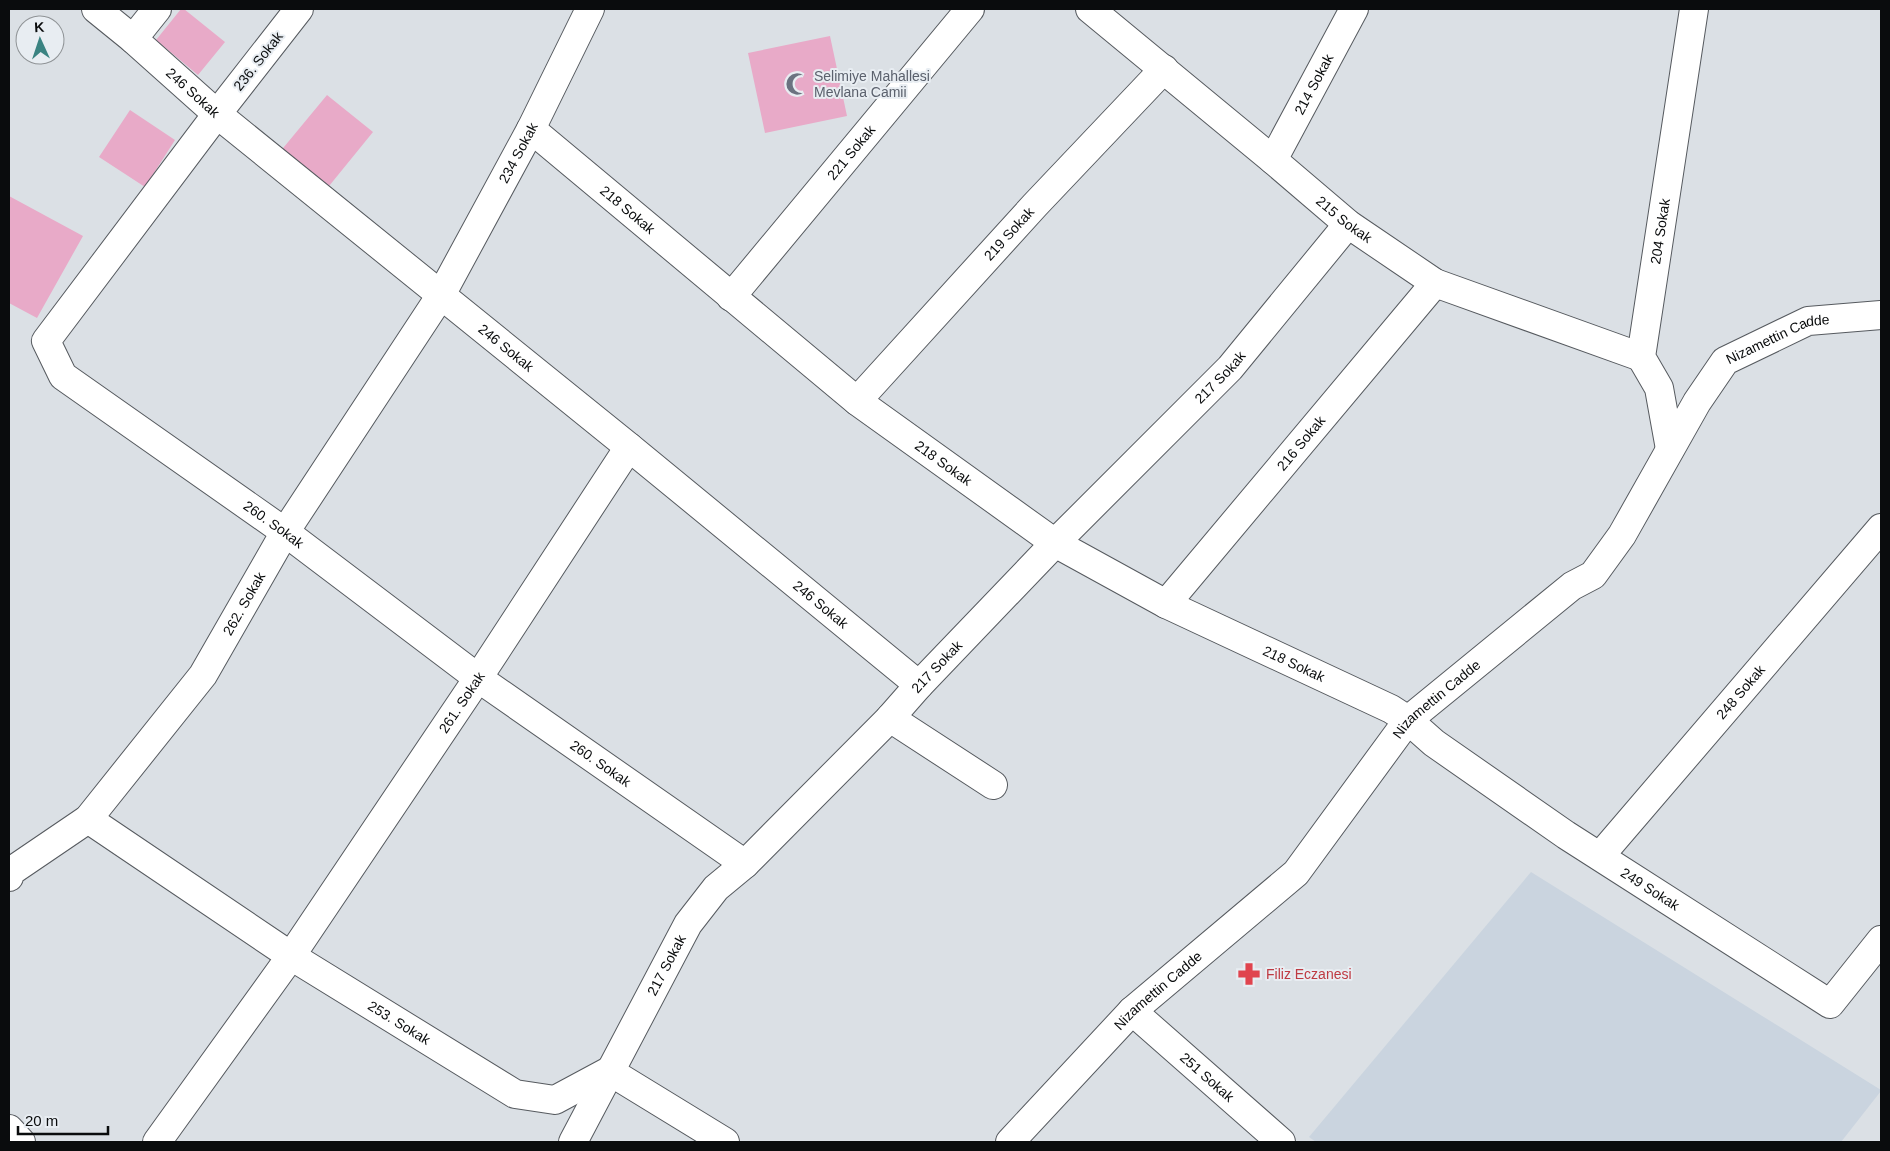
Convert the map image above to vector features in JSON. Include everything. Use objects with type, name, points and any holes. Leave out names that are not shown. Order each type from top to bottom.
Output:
[{"type":"street","name":"246 Sokak","points":[[96,9],[218,114],[919,685]]},
{"type":"street","points":[[133,39],[157,9]]},
{"type":"street","name":"236. Sokak","points":[[218,114],[300,9]]},
{"type":"street","name":"234 Sokak","points":[[441,294],[531,129],[590,9]]},
{"type":"street","name":"215 Sokak","points":[[1090,9],[1348,224],[1435,283],[1642,357]]},
{"type":"street","name":"214 Sokak","points":[[1273,160],[1354,9]]},
{"type":"street","name":"204 Sokak","points":[[1642,357],[1694,9]]},
{"type":"street","name":"221 Sokak","points":[[731,298],[964,11]]},
{"type":"street","name":"219 Sokak","points":[[857,401],[1035,205],[1164,69]]},
{"type":"street","name":"260. Sokak","points":[[218,114],[46,341],[63,376],[285,532],[478,678],[746,864]]},
{"type":"street","name":"218 Sokak","points":[[531,129],[731,298],[857,401],[1055,543],[1166,604],[1391,709],[1408,720]]},
{"type":"street","name":"217 Sokak","points":[[573,1142],[688,924],[716,888],[746,864],[890,718],[919,685],[1055,543],[1230,368],[1348,224]]},
{"type":"street","name":"216 Sokak","points":[[1166,604],[1435,283]]},
{"type":"street","name":"262. Sokak","points":[[9,873],[88,819],[203,675],[285,532],[441,294]]},
{"type":"street","name":"Nizamettin Cadde","points":[[1010,1142],[1132,1011],[1296,872],[1408,720],[1572,586],[1593,575],[1622,534],[1697,402],[1725,361],[1808,321],[1881,315]]},
{"type":"street","points":[[1642,357],[1659,388],[1670,449]]},
{"type":"street","name":"261. Sokak","points":[[157,1142],[291,956],[478,678],[629,447]]},
{"type":"street","name":"248 Sokak","points":[[1600,856],[1881,528]]},
{"type":"street","points":[[890,718],[993,785]]},
{"type":"street","name":"249 Sokak","points":[[1408,720],[1434,743],[1566,835],[1830,1004],[1881,940]]},
{"type":"street","name":"253. Sokak","points":[[88,819],[291,956],[515,1094],[555,1100],[609,1071]]},
{"type":"street","name":"251 Sokak","points":[[1132,1011],[1281,1142]]},
{"type":"street","points":[[609,1071],[724,1142]]},
{"type":"street","points":[[9,1129],[21,1142]]},
{"type":"shaded area","points":[[1531,872],[1881,1091],[1841,1142],[1316,1142],[1309,1137]]},
{"type":"building","points":[[181,9],[184,9],[225,42],[198,75],[156,40]]},
{"type":"building","name":"Selimiye Mahallesi Mevlana Camii","points":[[830,36],[847,116],[765,133],[748,53]]},
{"type":"building","points":[[327,95],[373,132],[325,191],[279,153]]},
{"type":"building","points":[[130,110],[175,140],[145,187],[99,157]]},
{"type":"building","points":[[9,196],[83,236],[37,318],[9,303]]},
{"type":"place","name":"Selimiye Mahallesi Mevlana Camii","points":[[797,84]]},
{"type":"place","name":"Filiz Eczanesi","points":[[1249,974]]}]
